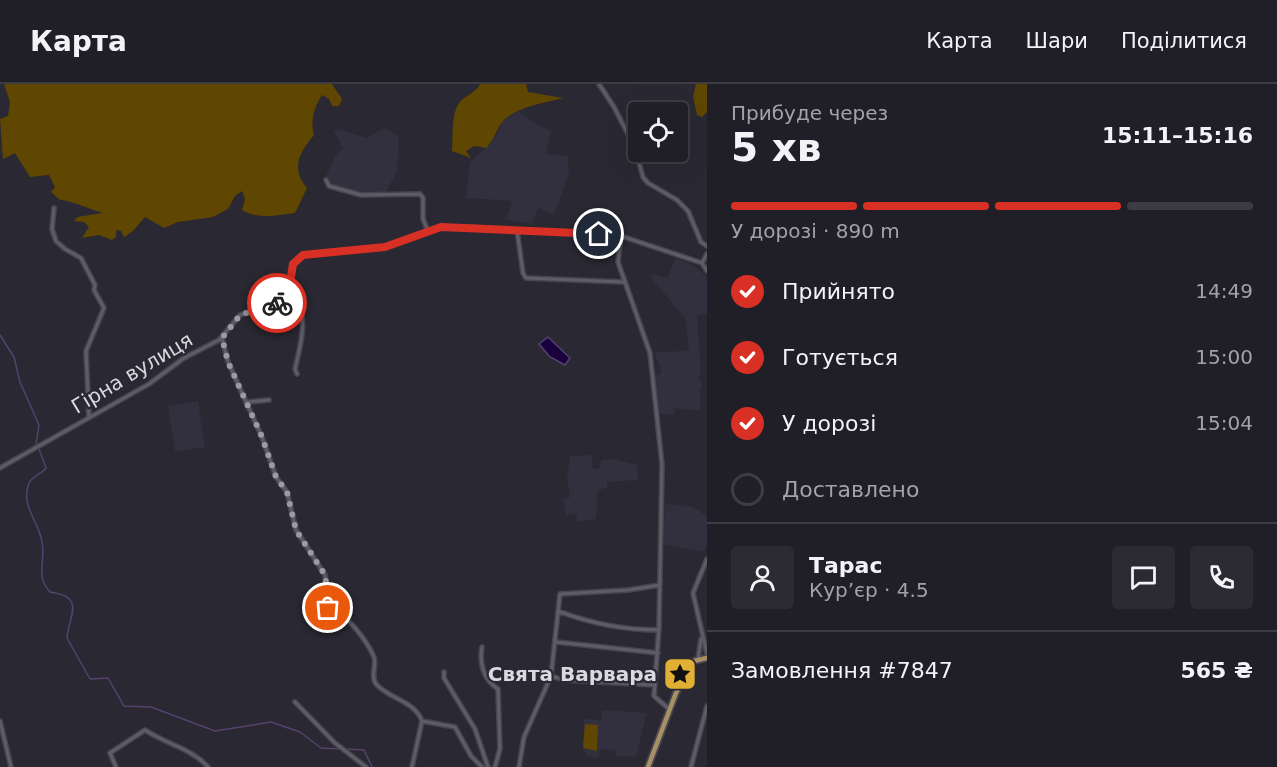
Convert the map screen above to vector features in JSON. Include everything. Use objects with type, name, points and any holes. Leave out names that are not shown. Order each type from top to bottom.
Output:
[{"type":"main road","points":[[648,767],[669,709],[690,667],[698,659],[707,656]]},
{"type":"street","points":[[599,84],[635,148],[643,177],[648,183],[670,194],[683,206],[701,242],[707,246]]},
{"type":"street","points":[[326,180],[329,186],[360,195],[420,194],[423,198],[423,219],[428,231]]},
{"type":"street","points":[[54,208],[53,235],[60,245],[84,262],[95,285],[94,290],[104,304],[102,317],[86,351],[89,417]]},
{"type":"street","points":[[297,375],[295,369],[303,331],[302,316],[293,296],[289,293],[293,264],[303,255],[385,247],[441,227],[459,226],[621,236],[702,263],[707,271]]},
{"type":"street","points":[[517,230],[523,273],[526,278],[624,282]]},
{"type":"street","points":[[621,236],[617,257],[650,353],[662,466],[659,630],[655,685],[656,699],[669,709]]},
{"type":"street","points":[[702,263],[707,254]]},
{"type":"street","name":"Гірна вулиця","points":[[0,468],[149,384],[184,358],[222,338],[240,315],[280,302],[289,293]]},
{"type":"street","points":[[222,338],[228,362],[247,402],[276,477],[287,492],[298,534],[325,575],[326,582],[321,600],[328,608],[349,622],[372,654],[375,663],[373,677],[376,684],[384,692],[415,709],[422,721],[412,767]]},
{"type":"street","points":[[247,402],[268,400]]},
{"type":"street","points":[[707,559],[693,593],[707,656]]},
{"type":"street","points":[[519,767],[524,737],[551,676],[562,593],[628,591],[660,585]]},
{"type":"street","points":[[558,611],[591,624],[628,630],[659,630]]},
{"type":"street","points":[[698,659],[701,637]]},
{"type":"street","points":[[556,642],[658,653]]},
{"type":"street","points":[[482,647],[480,659],[485,674],[489,684],[498,689],[500,748],[495,767]]},
{"type":"street","points":[[444,672],[444,678],[475,729],[488,767]]},
{"type":"street","points":[[551,676],[564,680],[655,685]]},
{"type":"street","points":[[295,702],[341,747],[366,767]]},
{"type":"street","points":[[691,767],[707,706]]},
{"type":"street","points":[[0,721],[11,767]]},
{"type":"street","points":[[422,721],[455,727],[471,756],[482,767]]},
{"type":"street","points":[[116,767],[110,753],[145,730],[166,744],[194,754],[208,767]]},
{"type":"street","points":[[0,740],[5,738]]},
{"type":"shaded area","points":[[4,84],[332,84],[342,99],[339,106],[332,106],[329,99],[322,95],[313,114],[314,135],[301,154],[298,167],[302,181],[307,188],[295,213],[268,216],[248,213],[242,210],[245,199],[242,191],[235,196],[228,209],[213,217],[178,222],[164,228],[145,217],[133,231],[124,237],[121,231],[116,230],[116,237],[112,240],[99,235],[82,238],[89,227],[84,222],[74,221],[77,217],[103,213],[60,200],[51,192],[55,187],[49,175],[30,177],[15,153],[3,159],[0,119],[8,116],[10,102]]},
{"type":"shaded area","points":[[480,84],[526,84],[528,92],[563,98],[532,106],[510,115],[501,123],[486,148],[474,146],[466,151],[471,158],[452,151],[454,120],[459,103]]},
{"type":"shaded area","points":[[696,84],[707,84],[707,112],[702,117],[697,115],[693,97]]},
{"type":"shaded area","points":[[518,111],[537,125],[551,130],[546,154],[568,156],[569,174],[554,215],[538,208],[532,224],[506,219],[512,201],[466,198],[470,162],[493,141],[503,121]]},
{"type":"shaded area","points":[[384,128],[399,136],[397,172],[384,195],[368,191],[361,194],[331,185],[326,176],[335,156],[343,148],[334,131],[338,129],[367,138]]},
{"type":"shaded area","points":[[676,258],[696,267],[707,277],[707,313],[697,316],[701,371],[699,378],[703,388],[700,388],[700,411],[674,408],[674,414],[660,414],[653,375],[660,375],[661,368],[654,352],[689,351],[685,318],[651,278],[652,274],[667,278]]},
{"type":"shaded area","points":[[548,337],[570,358],[565,365],[550,357],[539,344]]},
{"type":"shaded area","points":[[198,401],[205,447],[175,452],[168,406]]},
{"type":"shaded area","points":[[592,455],[593,469],[600,468],[601,460],[614,459],[637,465],[638,480],[607,482],[607,488],[598,490],[596,519],[577,522],[576,514],[566,515],[563,500],[570,497],[567,477],[570,456]]},
{"type":"shaded area","points":[[665,504],[693,507],[707,516],[707,545],[704,552],[663,544]]},
{"type":"shaded area","points":[[602,710],[647,713],[636,757],[616,756],[615,750],[601,749],[598,758],[587,756],[583,748],[584,719],[601,720]]},
{"type":"shaded area","points":[[585,724],[598,725],[597,751],[583,748]]},
{"type":"waterway","points":[[0,335],[14,357],[20,382],[39,425],[36,444]]},
{"type":"waterway","points":[[39,449],[46,468],[29,483],[27,499],[42,542],[43,580],[50,592],[61,594],[72,603],[67,638],[90,679],[108,678],[124,706],[151,707],[215,731],[271,722],[300,732],[321,748],[364,750],[372,767]]},
{"type":"way so far","points":[[277,303],[240,315],[222,338],[228,362],[262,437],[276,477],[287,492],[296,530],[325,575],[326,582],[320,597],[328,608]]},
{"type":"place","name":"Свята Варвара","points":[[680,674]]},
{"type":"route","points":[[277,303],[288,295],[293,264],[298,257],[303,255],[385,247],[441,227],[465,226],[599,234]]}]
